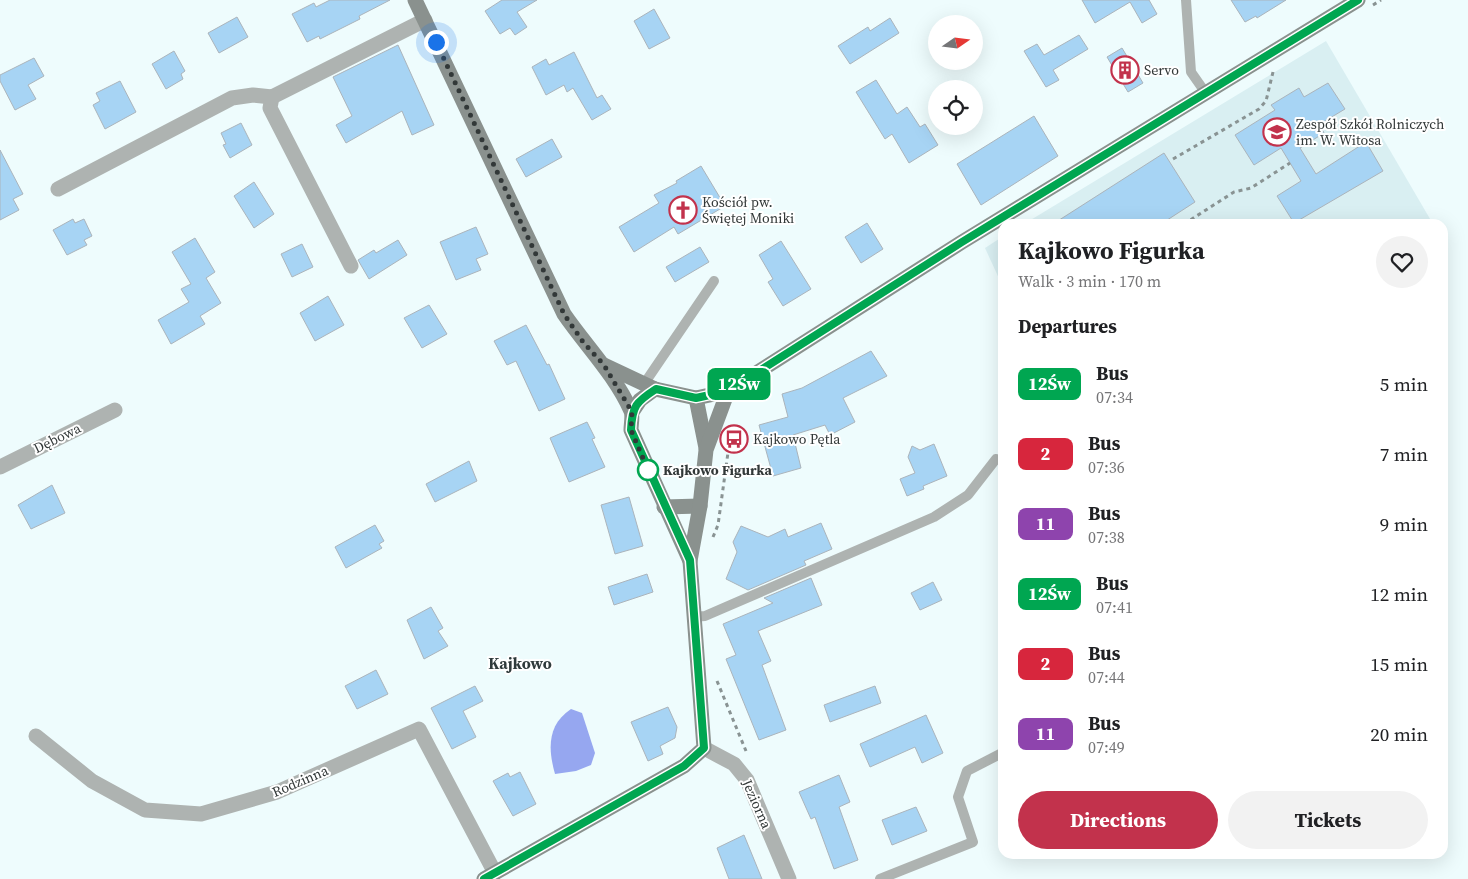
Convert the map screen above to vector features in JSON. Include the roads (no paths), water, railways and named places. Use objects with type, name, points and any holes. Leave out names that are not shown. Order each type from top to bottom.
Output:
[{"type":"street","points":[[415,0],[564,314],[583,342],[604,365],[632,412]]},
{"type":"street","points":[[999,219],[1358,0]]},
{"type":"street","points":[[58,189],[232,98],[253,95],[272,97],[425,20]]},
{"type":"street","points":[[272,97],[270,108],[351,266]]},
{"type":"street","points":[[604,365],[650,386],[696,398],[728,391],[998,220]]},
{"type":"street","points":[[650,386],[632,412],[631,430],[690,560]]},
{"type":"street","points":[[489,876],[684,766],[704,748],[692,617],[690,560],[700,506],[706,450],[728,391]]},
{"type":"street","points":[[696,398],[706,450]]},
{"type":"street","name":"Dębowa","points":[[0,466],[115,410]]},
{"type":"street","points":[[664,506],[700,506]]},
{"type":"street","name":"Rodzinna","points":[[36,736],[92,781],[145,810],[201,814],[277,792],[419,729],[489,876]]},
{"type":"street","name":"Jeziorna","points":[[704,748],[734,764],[747,780],[789,879]]},
{"type":"lane","points":[[1186,0],[1192,72],[1205,92]]},
{"type":"lane","points":[[650,386],[714,281]]},
{"type":"lane","points":[[692,617],[705,616],[934,517],[968,495],[996,459]]},
{"type":"lane","points":[[880,879],[973,842],[958,797],[967,771],[998,755]]},
{"type":"water","points":[[571,709],[582,713],[595,753],[591,765],[576,771],[555,774],[551,756],[551,738],[557,722]]},
{"type":"place","name":"Servo","points":[[1125,70]]},
{"type":"place","name":"Zespół Szkół Rolniczych im. W. Witosa","points":[[1277,132]]},
{"type":"place","name":"Kościół pw. Świętej Moniki","points":[[683,210]]},
{"type":"place","name":"Kajkowo Pętla","points":[[734,439]]},
{"type":"place","name":"Kajkowo Figurka","points":[[648,470]]},
{"type":"district","name":"Kajkowo","points":[[520,663]]}]
